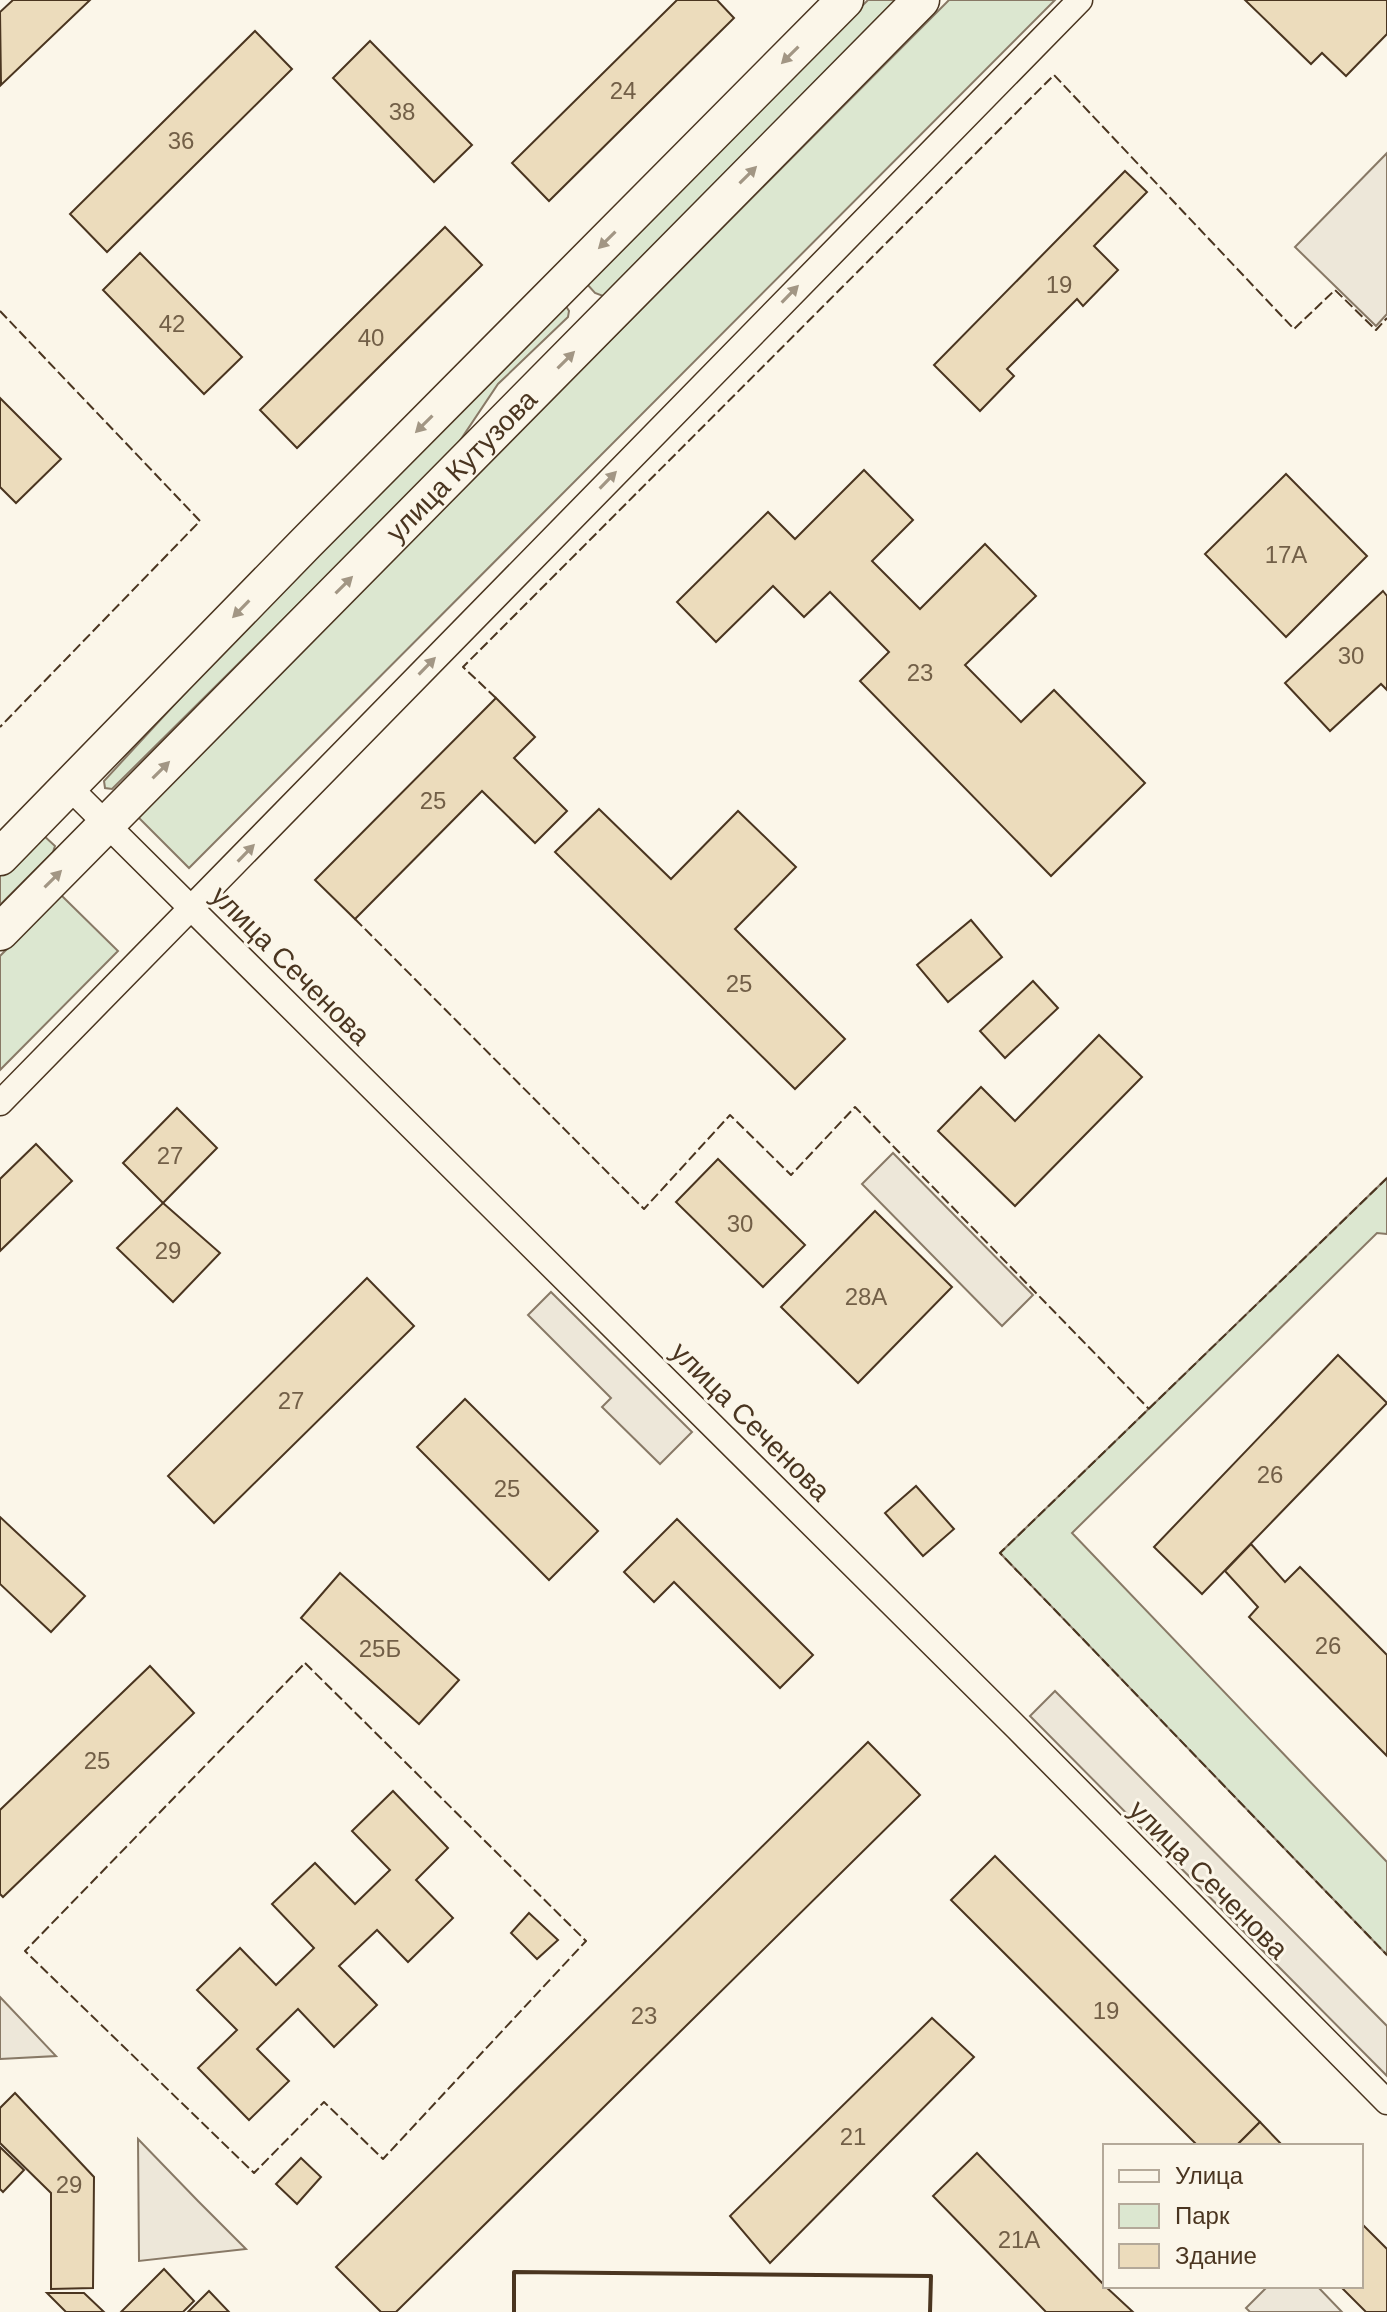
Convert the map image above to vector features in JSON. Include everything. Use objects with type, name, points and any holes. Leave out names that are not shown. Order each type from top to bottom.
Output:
[{"type":"main road","name":"улица Кутузова","points":[[0,857],[845,0]]},
{"type":"main road","name":"улица Кутузова","points":[[0,932],[921,0]]},
{"type":"street","points":[[0,1103],[1080,0]]},
{"type":"street","name":"улица Сеченова","points":[[69,787],[1017,1728],[1387,2102]]},
{"type":"green space","points":[[868,0],[900,0],[608,294],[595,293],[586,283]]},
{"type":"green space","points":[[949,0],[1055,0],[189,868],[137,816]]},
{"type":"green space","points":[[564,303],[569,311],[568,317],[498,384],[453,451],[112,789],[105,788],[104,781],[198,679]]},
{"type":"green space","points":[[42,834],[55,846],[53,852],[0,905],[0,872]]},
{"type":"green space","points":[[61,895],[118,951],[0,1070],[0,956]]},
{"type":"green space","points":[[1387,1178],[1387,1234],[1377,1233],[1072,1533],[1387,1862],[1387,1955],[1000,1553]]},
{"type":"shaded area","points":[[1387,153],[1387,314],[1376,326],[1295,247]]},
{"type":"shaded area","points":[[893,1153],[1033,1295],[1002,1326],[862,1184]]},
{"type":"shaded area","points":[[551,1292],[692,1432],[660,1464],[602,1407],[611,1398],[528,1315]]},
{"type":"shaded area","points":[[1055,1691],[1387,2026],[1387,2076],[1030,1716]]},
{"type":"shaded area","points":[[0,1997],[56,2056],[0,2059]]},
{"type":"shaded area","points":[[138,2139],[198,2201],[246,2249],[139,2261]]},
{"type":"shaded area","points":[[1266,2288],[1319,2288],[1342,2312],[1250,2312],[1246,2308]]},
{"type":"building","points":[[13,0],[90,0],[1,85],[0,12]]},
{"type":"building","points":[[677,0],[717,0],[734,18],[549,201],[512,163]]},
{"type":"building","points":[[1245,0],[1387,0],[1387,34],[1346,76],[1322,53],[1311,64]]},
{"type":"building","points":[[255,31],[292,69],[107,252],[70,214]]},
{"type":"building","points":[[370,41],[472,145],[434,182],[333,78]]},
{"type":"building","points":[[1125,171],[1147,192],[1094,246],[1118,270],[1083,306],[1077,299],[1007,369],[1014,376],[980,411],[934,365]]},
{"type":"building","points":[[445,227],[482,265],[297,448],[260,410]]},
{"type":"building","points":[[140,253],[242,357],[204,394],[103,290]]},
{"type":"building","points":[[0,398],[61,459],[16,503],[0,487]]},
{"type":"building","points":[[864,470],[913,520],[872,561],[920,609],[985,544],[1036,596],[965,665],[1021,722],[1054,690],[1145,783],[1051,876],[860,681],[889,652],[830,592],[804,617],[773,586],[716,642],[677,602],[768,512],[795,539]]},
{"type":"building","points":[[1286,474],[1367,556],[1286,637],[1205,554]]},
{"type":"building","points":[[1383,591],[1387,596],[1387,690],[1381,684],[1330,731],[1285,683]]},
{"type":"building","points":[[496,698],[535,737],[514,758],[567,811],[535,843],[482,791],[355,919],[315,880]]},
{"type":"building","points":[[599,809],[671,879],[738,811],[796,867],[735,929],[845,1039],[795,1089],[555,852]]},
{"type":"building","points":[[971,920],[1002,957],[948,1002],[917,965]]},
{"type":"building","points":[[1033,981],[1058,1008],[1005,1058],[980,1031]]},
{"type":"building","points":[[1099,1035],[1142,1077],[1015,1206],[938,1131],[981,1087],[1015,1121]]},
{"type":"building","points":[[177,1108],[217,1148],[163,1203],[123,1163]]},
{"type":"building","points":[[36,1144],[72,1181],[0,1251],[0,1179]]},
{"type":"building","points":[[718,1159],[805,1245],[763,1287],[676,1202]]},
{"type":"building","points":[[163,1203],[220,1253],[173,1302],[117,1248]]},
{"type":"building","points":[[875,1211],[952,1287],[858,1383],[781,1307]]},
{"type":"building","points":[[367,1278],[414,1326],[214,1523],[168,1476]]},
{"type":"building","points":[[1338,1355],[1387,1403],[1202,1594],[1154,1547]]},
{"type":"building","points":[[465,1399],[598,1531],[549,1580],[417,1447]]},
{"type":"building","points":[[916,1486],[954,1529],[923,1556],[885,1513]]},
{"type":"building","points":[[0,1517],[85,1596],[51,1632],[0,1584]]},
{"type":"building","points":[[677,1519],[813,1655],[780,1688],[674,1582],[654,1602],[624,1572]]},
{"type":"building","points":[[1251,1544],[1285,1582],[1300,1567],[1387,1655],[1387,1756],[1249,1617],[1258,1607],[1225,1571]]},
{"type":"building","points":[[340,1573],[459,1680],[419,1724],[301,1618]]},
{"type":"building","points":[[150,1666],[194,1713],[3,1897],[0,1894],[0,1810]]},
{"type":"building","points":[[868,1742],[920,1795],[396,2312],[381,2312],[336,2267]]},
{"type":"building","points":[[393,1791],[448,1848],[416,1880],[453,1918],[408,1962],[377,1930],[339,1966],[377,2005],[334,2047],[298,2009],[257,2049],[289,2081],[249,2120],[198,2068],[237,2030],[197,1990],[240,1948],[276,1985],[314,1948],[272,1904],[315,1863],[355,1904],[390,1870],[352,1831]]},
{"type":"building","points":[[995,1856],[1260,2122],[1238,2144],[1196,2144],[951,1900]]},
{"type":"building","points":[[529,1913],[558,1940],[537,1959],[511,1933]]},
{"type":"building","points":[[932,2018],[974,2057],[770,2263],[730,2216]]},
{"type":"building","points":[[15,2093],[94,2177],[93,2288],[51,2289],[51,2193],[0,2143],[0,2108]]},
{"type":"building","points":[[1260,2122],[1281,2144],[1238,2144]]},
{"type":"building","points":[[0,2147],[24,2170],[3,2192],[0,2189]]},
{"type":"building","points":[[977,2153],[1103,2284],[1103,2288],[1107,2288],[1133,2312],[1046,2312],[933,2196]]},
{"type":"building","points":[[301,2158],[321,2177],[297,2204],[276,2184]]},
{"type":"building","points":[[1363,2225],[1387,2249],[1387,2312],[1366,2312],[1342,2288],[1363,2288]]},
{"type":"building","points":[[164,2269],[194,2301],[183,2312],[121,2312]]},
{"type":"building","points":[[209,2291],[229,2312],[188,2312]]},
{"type":"building","points":[[47,2293],[84,2293],[104,2312],[66,2312]]},
{"type":"fence","points":[[496,698],[463,667],[1054,75],[1294,329],[1335,290],[1376,330],[1387,318]]},
{"type":"fence","points":[[0,311],[200,521],[0,727]]},
{"type":"fence","points":[[355,919],[644,1209],[730,1115],[791,1175],[855,1107],[1149,1409]]},
{"type":"fence","points":[[1387,1178],[1000,1553],[1387,1955]]},
{"type":"fence","points":[[305,1663],[586,1941],[383,2159],[324,2102],[254,2173],[25,1951],[305,1663]]},
{"type":"wall","points":[[514,2312],[514,2272],[931,2276],[930,2312]]}]
